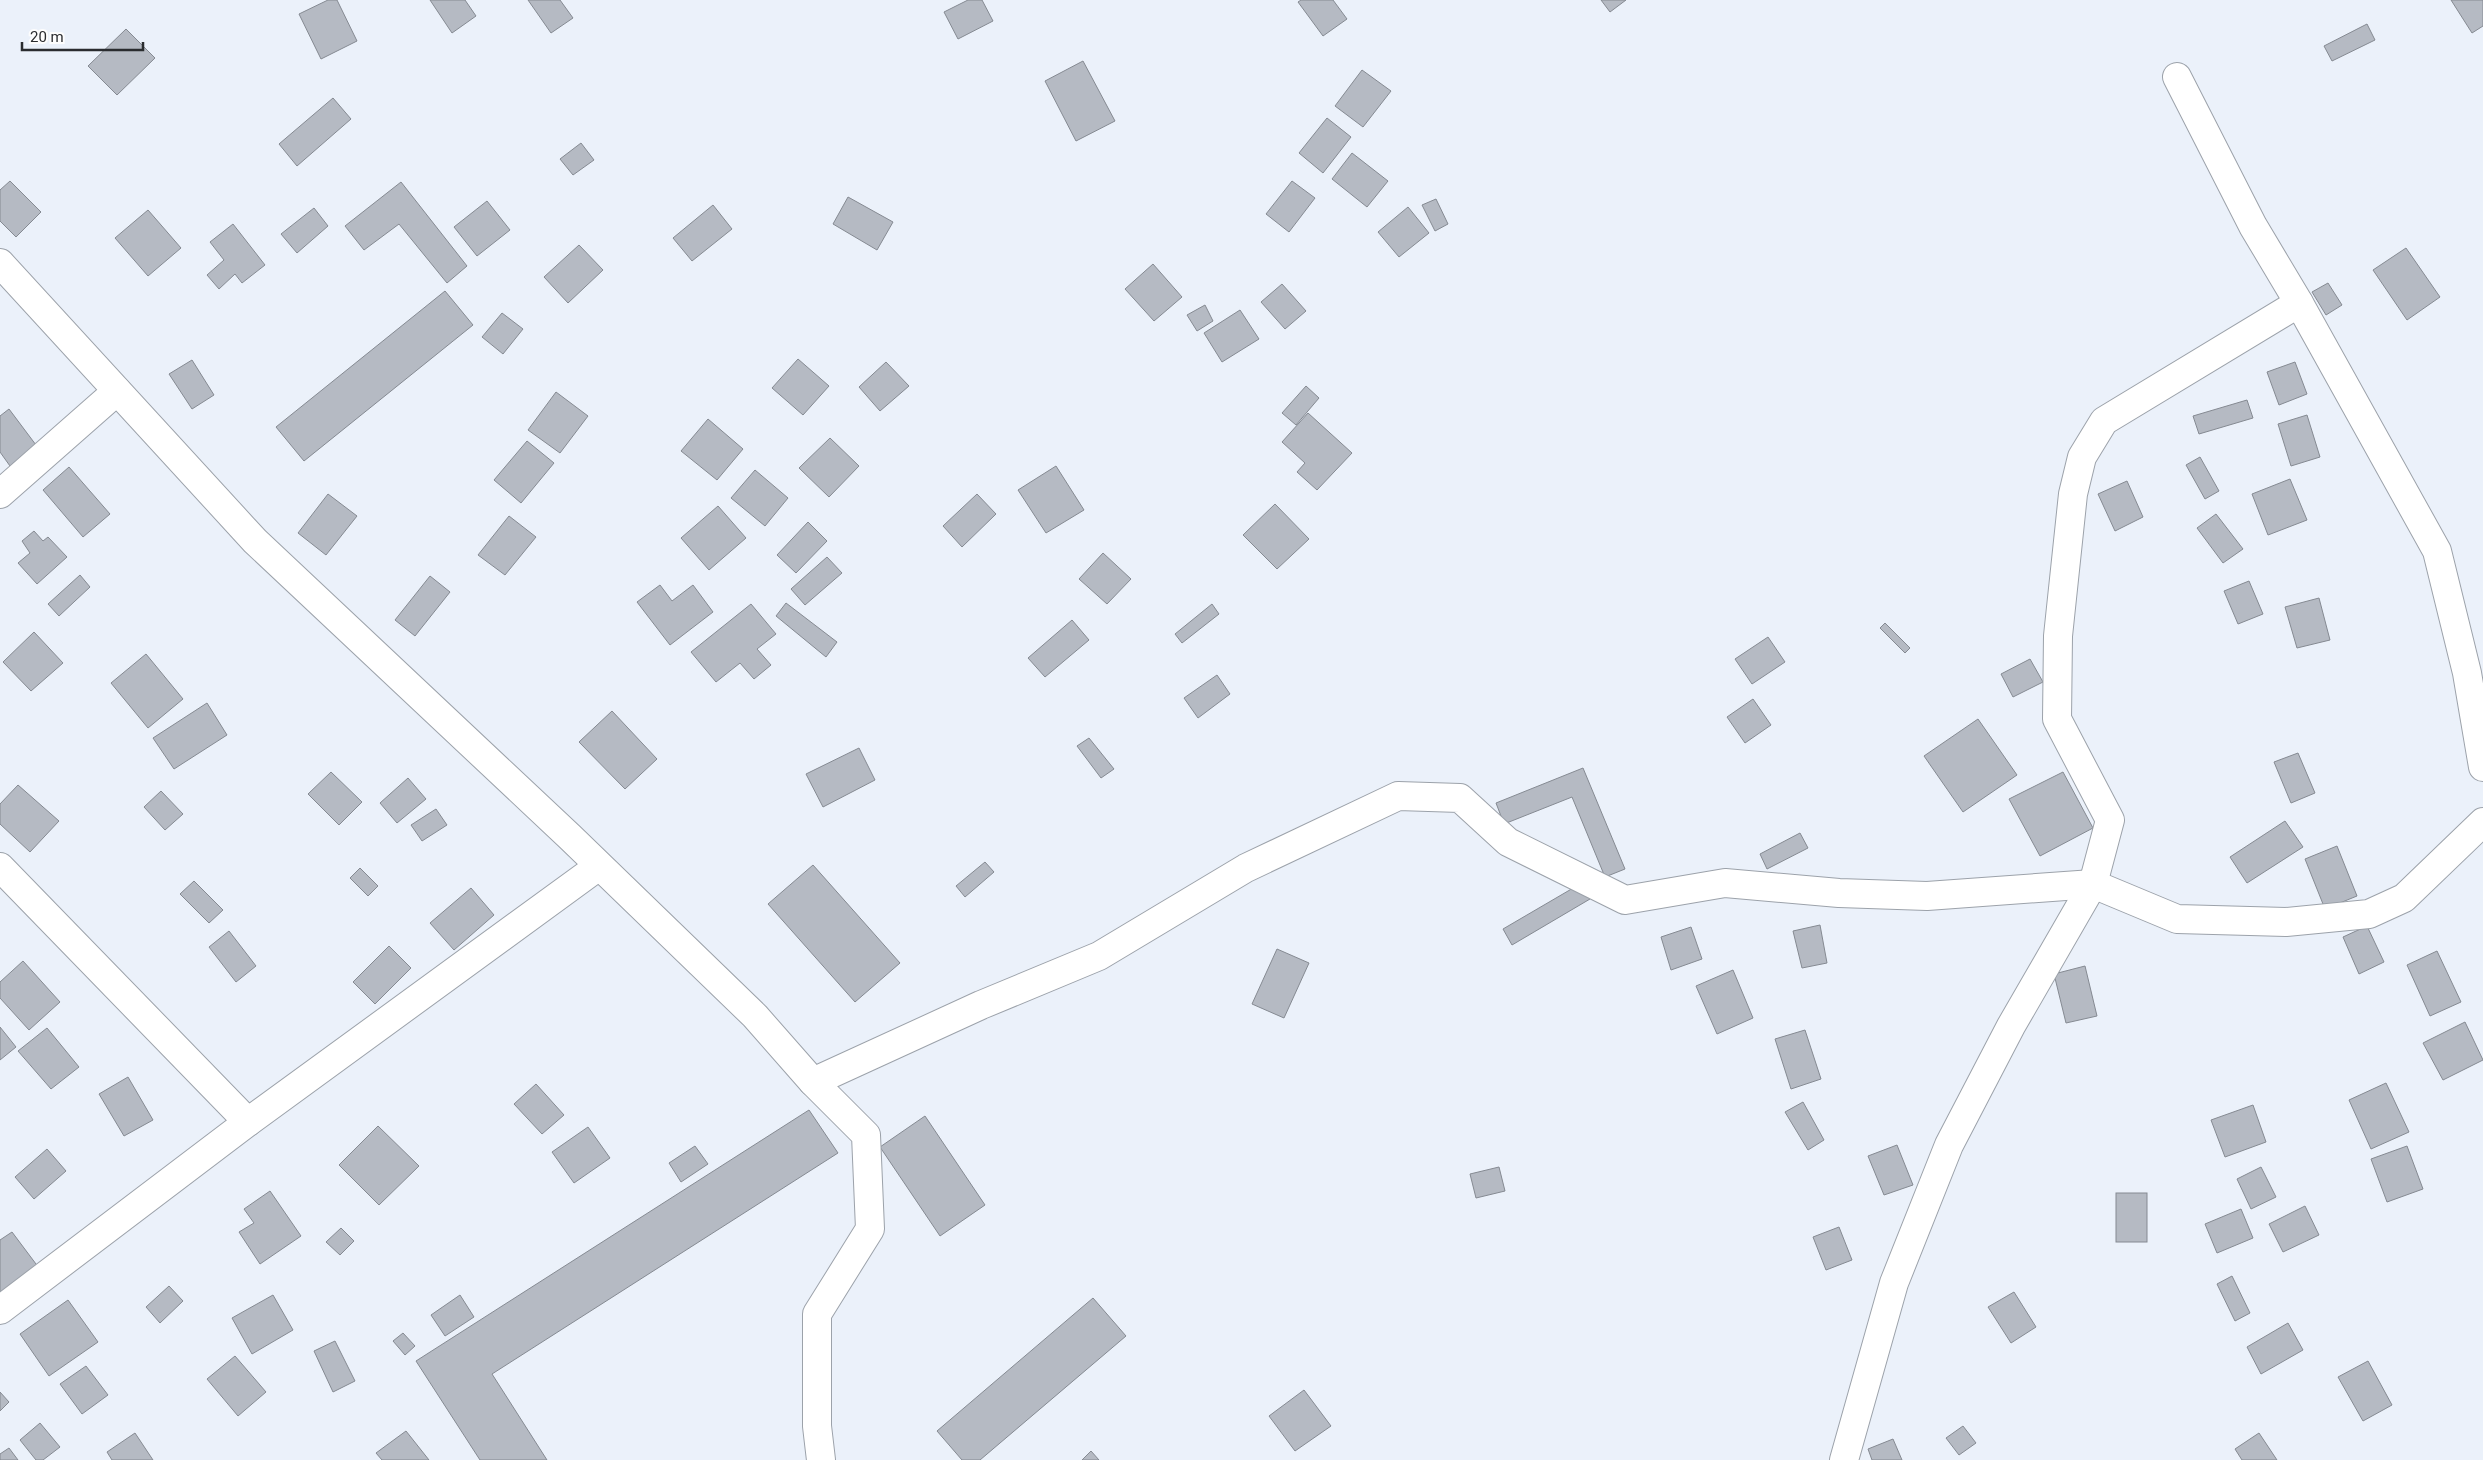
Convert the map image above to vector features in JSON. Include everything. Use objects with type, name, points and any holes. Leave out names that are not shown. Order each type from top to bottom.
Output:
[{"type":"street","points":[[2176,77],[2253,226],[2299,303],[2437,551],[2467,673],[2483,767]]},
{"type":"street","points":[[0,263],[255,541],[755,1016],[813,1082],[866,1135],[870,1229],[817,1314],[817,1426],[820,1460]]},
{"type":"street","points":[[1844,1460],[1894,1282],[1948,1145],[2011,1026],[2093,884],[2110,820],[2057,719],[2058,636],[2073,494],[2082,458],[2104,421],[2299,303]]},
{"type":"street","points":[[0,494],[117,391]]},
{"type":"street","points":[[813,1082],[981,1005],[1099,956],[1246,868],[1398,796],[1460,798],[1508,842],[1625,900],[1725,883],[1839,893],[1927,896],[2093,884],[2176,919],[2286,922],[2369,914],[2404,898],[2483,822]]},
{"type":"street","points":[[0,1310],[248,1122],[599,866]]},
{"type":"street","points":[[0,867],[248,1122]]},
{"type":"building","points":[[328,0],[337,0],[357,41],[321,59],[299,14]]},
{"type":"building","points":[[430,0],[465,0],[476,16],[452,33]]},
{"type":"building","points":[[528,0],[560,0],[573,18],[551,33]]},
{"type":"building","points":[[968,0],[982,0],[993,21],[958,39],[944,12]]},
{"type":"building","points":[[1301,0],[1333,0],[1347,19],[1323,36],[1298,2]]},
{"type":"building","points":[[1601,0],[1626,0],[1610,12]]},
{"type":"building","points":[[2451,0],[2483,0],[2483,26],[2472,33]]},
{"type":"building","points":[[2367,24],[2375,40],[2332,61],[2324,46]]},
{"type":"building","points":[[126,29],[155,58],[117,95],[88,66]]},
{"type":"building","points":[[1083,61],[1115,121],[1076,141],[1045,81]]},
{"type":"building","points":[[1362,70],[1391,91],[1363,127],[1335,106]]},
{"type":"building","points":[[333,98],[351,119],[297,166],[279,144]]},
{"type":"building","points":[[1327,118],[1351,137],[1323,173],[1299,153]]},
{"type":"building","points":[[581,143],[594,160],[573,175],[560,159]]},
{"type":"building","points":[[1352,153],[1388,181],[1367,207],[1332,179]]},
{"type":"building","points":[[10,181],[41,212],[16,237],[0,221],[0,190]]},
{"type":"building","points":[[1292,181],[1315,198],[1289,232],[1266,214]]},
{"type":"building","points":[[401,182],[467,266],[447,283],[399,224],[364,250],[345,226]]},
{"type":"building","points":[[848,197],[893,222],[877,250],[833,224]]},
{"type":"building","points":[[1436,199],[1448,224],[1435,231],[1422,205]]},
{"type":"building","points":[[487,201],[510,230],[477,256],[454,227]]},
{"type":"building","points":[[713,205],[732,229],[692,261],[673,238]]},
{"type":"building","points":[[1408,207],[1429,233],[1399,257],[1378,232]]},
{"type":"building","points":[[314,208],[328,226],[297,253],[281,234]]},
{"type":"building","points":[[148,210],[181,248],[148,276],[115,238]]},
{"type":"building","points":[[233,224],[265,265],[242,283],[235,274],[219,289],[207,275],[224,260],[210,242]]},
{"type":"building","points":[[579,245],[603,270],[568,303],[544,277]]},
{"type":"building","points":[[2406,248],[2440,297],[2407,320],[2373,270]]},
{"type":"building","points":[[1153,264],[1182,297],[1154,321],[1125,289]]},
{"type":"building","points":[[2328,283],[2342,305],[2326,315],[2312,292]]},
{"type":"building","points":[[1282,284],[1306,311],[1285,329],[1261,302]]},
{"type":"building","points":[[445,291],[473,325],[304,461],[276,427]]},
{"type":"building","points":[[1205,305],[1213,321],[1197,331],[1187,315]]},
{"type":"building","points":[[1240,310],[1259,339],[1222,362],[1204,333]]},
{"type":"building","points":[[502,313],[523,329],[503,354],[482,337]]},
{"type":"building","points":[[798,359],[829,386],[803,415],[772,388]]},
{"type":"building","points":[[192,360],[214,395],[192,409],[169,374]]},
{"type":"building","points":[[886,362],[909,386],[880,411],[859,387]]},
{"type":"building","points":[[2295,362],[2307,394],[2279,405],[2267,372]]},
{"type":"building","points":[[1306,386],[1319,398],[1296,425],[1282,413]]},
{"type":"building","points":[[556,392],[588,416],[560,453],[528,430]]},
{"type":"building","points":[[2247,400],[2253,418],[2199,434],[2193,416]]},
{"type":"building","points":[[9,409],[36,445],[10,466],[0,452],[0,416]]},
{"type":"building","points":[[1308,413],[1352,453],[1317,490],[1297,472],[1305,463],[1282,442]]},
{"type":"building","points":[[2307,415],[2320,457],[2291,466],[2278,424]]},
{"type":"building","points":[[708,419],[743,449],[717,480],[681,451]]},
{"type":"building","points":[[830,438],[859,466],[829,497],[799,468]]},
{"type":"building","points":[[527,441],[554,463],[521,503],[494,480]]},
{"type":"building","points":[[2200,457],[2219,491],[2205,499],[2186,465]]},
{"type":"building","points":[[1056,466],[1084,510],[1046,533],[1018,490]]},
{"type":"building","points":[[69,467],[110,514],[83,537],[43,490]]},
{"type":"building","points":[[755,470],[788,498],[765,526],[731,498]]},
{"type":"building","points":[[2290,479],[2307,520],[2268,535],[2252,494]]},
{"type":"building","points":[[2127,481],[2143,517],[2115,531],[2098,494]]},
{"type":"building","points":[[328,494],[357,516],[326,555],[298,533]]},
{"type":"building","points":[[977,494],[996,514],[962,547],[943,526]]},
{"type":"building","points":[[1275,504],[1309,539],[1277,569],[1243,535]]},
{"type":"building","points":[[718,506],[746,538],[709,570],[681,538]]},
{"type":"building","points":[[2216,514],[2243,549],[2223,563],[2197,528]]},
{"type":"building","points":[[509,516],[536,537],[505,575],[478,555]]},
{"type":"building","points":[[808,522],[827,541],[796,573],[777,555]]},
{"type":"building","points":[[34,531],[43,541],[48,537],[67,557],[37,584],[18,563],[30,553],[22,541]]},
{"type":"building","points":[[1103,553],[1131,579],[1107,604],[1079,579]]},
{"type":"building","points":[[827,557],[842,573],[805,605],[791,589]]},
{"type":"building","points":[[80,575],[90,587],[59,616],[48,604]]},
{"type":"building","points":[[430,576],[450,592],[415,636],[395,620]]},
{"type":"building","points":[[2249,581],[2263,614],[2238,624],[2224,591]]},
{"type":"building","points":[[660,585],[672,601],[693,585],[713,612],[670,645],[637,602]]},
{"type":"building","points":[[2319,598],[2330,640],[2297,648],[2285,607]]},
{"type":"building","points":[[786,603],[837,642],[826,657],[776,616]]},
{"type":"building","points":[[751,604],[776,634],[757,649],[771,665],[754,679],[740,663],[716,682],[691,652]]},
{"type":"building","points":[[1212,604],[1219,614],[1182,643],[1175,634]]},
{"type":"building","points":[[1072,620],[1089,640],[1045,677],[1028,658]]},
{"type":"building","points":[[1885,623],[1910,648],[1905,653],[1880,628]]},
{"type":"building","points":[[34,632],[63,663],[31,691],[3,662]]},
{"type":"building","points":[[1768,637],[1785,662],[1752,684],[1735,659]]},
{"type":"building","points":[[146,654],[183,699],[148,728],[111,683]]},
{"type":"building","points":[[2030,659],[2043,682],[2013,697],[2001,674]]},
{"type":"building","points":[[1217,675],[1230,694],[1198,718],[1184,698]]},
{"type":"building","points":[[1753,699],[1771,725],[1745,743],[1727,717]]},
{"type":"building","points":[[207,703],[227,735],[174,769],[153,738]]},
{"type":"building","points":[[612,711],[657,759],[625,789],[579,742]]},
{"type":"building","points":[[1978,719],[2017,775],[1963,812],[1924,756]]},
{"type":"building","points":[[1089,738],[1114,769],[1101,778],[1077,746]]},
{"type":"building","points":[[859,748],[875,780],[823,807],[806,774]]},
{"type":"building","points":[[2298,753],[2315,793],[2291,803],[2274,762]]},
{"type":"building","points":[[1583,768],[1625,869],[1605,877],[1572,797],[1504,824],[1496,803]]},
{"type":"building","points":[[331,772],[362,802],[339,825],[308,794]]},
{"type":"building","points":[[2063,772],[2093,828],[2040,856],[2009,799]]},
{"type":"building","points":[[408,778],[426,799],[397,823],[380,803]]},
{"type":"building","points":[[18,785],[59,821],[30,852],[0,824],[0,804]]},
{"type":"building","points":[[161,791],[183,814],[165,830],[144,807]]},
{"type":"building","points":[[436,809],[447,825],[422,841],[411,825]]},
{"type":"building","points":[[2285,821],[2303,847],[2247,883],[2230,857]]},
{"type":"building","points":[[1800,833],[1808,848],[1767,869],[1760,854]]},
{"type":"building","points":[[2337,846],[2357,896],[2325,909],[2305,859]]},
{"type":"building","points":[[985,862],[994,872],[965,897],[956,886]]},
{"type":"building","points":[[813,865],[900,963],[855,1002],[768,904]]},
{"type":"building","points":[[360,868],[378,886],[368,896],[350,878]]},
{"type":"building","points":[[194,881],[223,910],[209,923],[180,894]]},
{"type":"building","points":[[1580,884],[1590,899],[1512,945],[1503,929]]},
{"type":"building","points":[[471,888],[494,915],[454,950],[430,923]]},
{"type":"building","points":[[1820,925],[1827,963],[1802,968],[1793,931]]},
{"type":"building","points":[[2367,926],[2384,962],[2359,974],[2343,937]]},
{"type":"building","points":[[1691,927],[1702,959],[1671,970],[1661,937]]},
{"type":"building","points":[[229,931],[256,966],[236,982],[209,947]]},
{"type":"building","points":[[389,946],[411,968],[375,1004],[353,982]]},
{"type":"building","points":[[1277,949],[1309,963],[1284,1018],[1252,1004]]},
{"type":"building","points":[[2437,951],[2461,1002],[2430,1016],[2407,965]]},
{"type":"building","points":[[23,961],[60,1002],[29,1030],[0,998],[0,982]]},
{"type":"building","points":[[2085,966],[2097,1016],[2066,1023],[2054,974]]},
{"type":"building","points":[[1733,970],[1753,1018],[1717,1034],[1696,986]]},
{"type":"building","points":[[2465,1022],[2483,1060],[2443,1080],[2423,1043]]},
{"type":"building","points":[[0,1027],[16,1047],[0,1060]]},
{"type":"building","points":[[47,1028],[79,1067],[51,1089],[18,1051]]},
{"type":"building","points":[[1805,1030],[1821,1079],[1791,1089],[1775,1039]]},
{"type":"building","points":[[128,1077],[153,1120],[124,1136],[99,1094]]},
{"type":"building","points":[[2386,1083],[2409,1132],[2371,1149],[2349,1100]]},
{"type":"building","points":[[536,1084],[564,1115],[542,1134],[514,1104]]},
{"type":"building","points":[[1803,1102],[1824,1140],[1808,1150],[1785,1112]]},
{"type":"building","points":[[2253,1105],[2266,1142],[2225,1157],[2211,1120]]},
{"type":"building","points":[[809,1110],[838,1153],[492,1374],[547,1460],[480,1460],[416,1361]]},
{"type":"building","points":[[925,1116],[985,1205],[940,1236],[880,1147]]},
{"type":"building","points":[[378,1126],[419,1166],[379,1205],[339,1165]]},
{"type":"building","points":[[588,1127],[610,1158],[574,1183],[552,1152]]},
{"type":"building","points":[[1897,1145],[1913,1185],[1884,1195],[1868,1156]]},
{"type":"building","points":[[695,1146],[708,1164],[681,1182],[669,1163]]},
{"type":"building","points":[[2407,1146],[2423,1189],[2387,1202],[2371,1159]]},
{"type":"building","points":[[47,1149],[66,1171],[34,1199],[15,1177]]},
{"type":"building","points":[[1499,1167],[1505,1191],[1476,1198],[1470,1174]]},
{"type":"building","points":[[2261,1167],[2276,1197],[2251,1209],[2237,1179]]},
{"type":"building","points":[[270,1191],[301,1236],[260,1264],[239,1232],[254,1223],[244,1209]]},
{"type":"building","points":[[2116,1193],[2147,1193],[2147,1242],[2116,1242]]},
{"type":"building","points":[[2305,1206],[2319,1235],[2283,1252],[2269,1224]]},
{"type":"building","points":[[2241,1209],[2253,1238],[2217,1253],[2205,1224]]},
{"type":"building","points":[[1839,1227],[1852,1260],[1826,1270],[1813,1237]]},
{"type":"building","points":[[341,1228],[354,1241],[340,1255],[326,1242]]},
{"type":"building","points":[[12,1232],[39,1268],[0,1297],[0,1240]]},
{"type":"building","points":[[2232,1276],[2250,1313],[2235,1321],[2217,1284]]},
{"type":"building","points":[[169,1286],[183,1301],[160,1323],[146,1307]]},
{"type":"building","points":[[2014,1292],[2036,1327],[2011,1343],[1988,1307]]},
{"type":"building","points":[[273,1295],[293,1330],[252,1354],[232,1318]]},
{"type":"building","points":[[460,1295],[474,1317],[445,1336],[431,1315]]},
{"type":"building","points":[[1093,1298],[1126,1336],[980,1460],[962,1460],[937,1431]]},
{"type":"building","points":[[68,1300],[98,1342],[49,1376],[20,1334]]},
{"type":"building","points":[[2288,1323],[2303,1350],[2261,1374],[2247,1347]]},
{"type":"building","points":[[403,1333],[415,1346],[405,1355],[393,1341]]},
{"type":"building","points":[[335,1341],[355,1381],[333,1392],[314,1351]]},
{"type":"building","points":[[235,1356],[266,1392],[238,1416],[207,1379]]},
{"type":"building","points":[[2368,1361],[2392,1405],[2363,1421],[2338,1377]]},
{"type":"building","points":[[86,1366],[108,1395],[82,1414],[60,1384]]},
{"type":"building","points":[[1304,1390],[1331,1426],[1295,1451],[1269,1416]]},
{"type":"building","points":[[0,1392],[9,1402],[0,1411]]},
{"type":"building","points":[[40,1423],[60,1447],[43,1460],[36,1460],[20,1440]]},
{"type":"building","points":[[1963,1426],[1976,1443],[1959,1455],[1946,1438]]},
{"type":"building","points":[[406,1431],[429,1460],[382,1460],[376,1453]]},
{"type":"building","points":[[135,1433],[153,1460],[112,1460],[107,1452]]},
{"type":"building","points":[[2259,1433],[2277,1460],[2242,1460],[2235,1449]]},
{"type":"building","points":[[1893,1439],[1902,1460],[1872,1460],[1868,1449]]},
{"type":"building","points":[[9,1448],[18,1460],[0,1460],[0,1454]]},
{"type":"building","points":[[1091,1451],[1099,1460],[1082,1460]]}]
